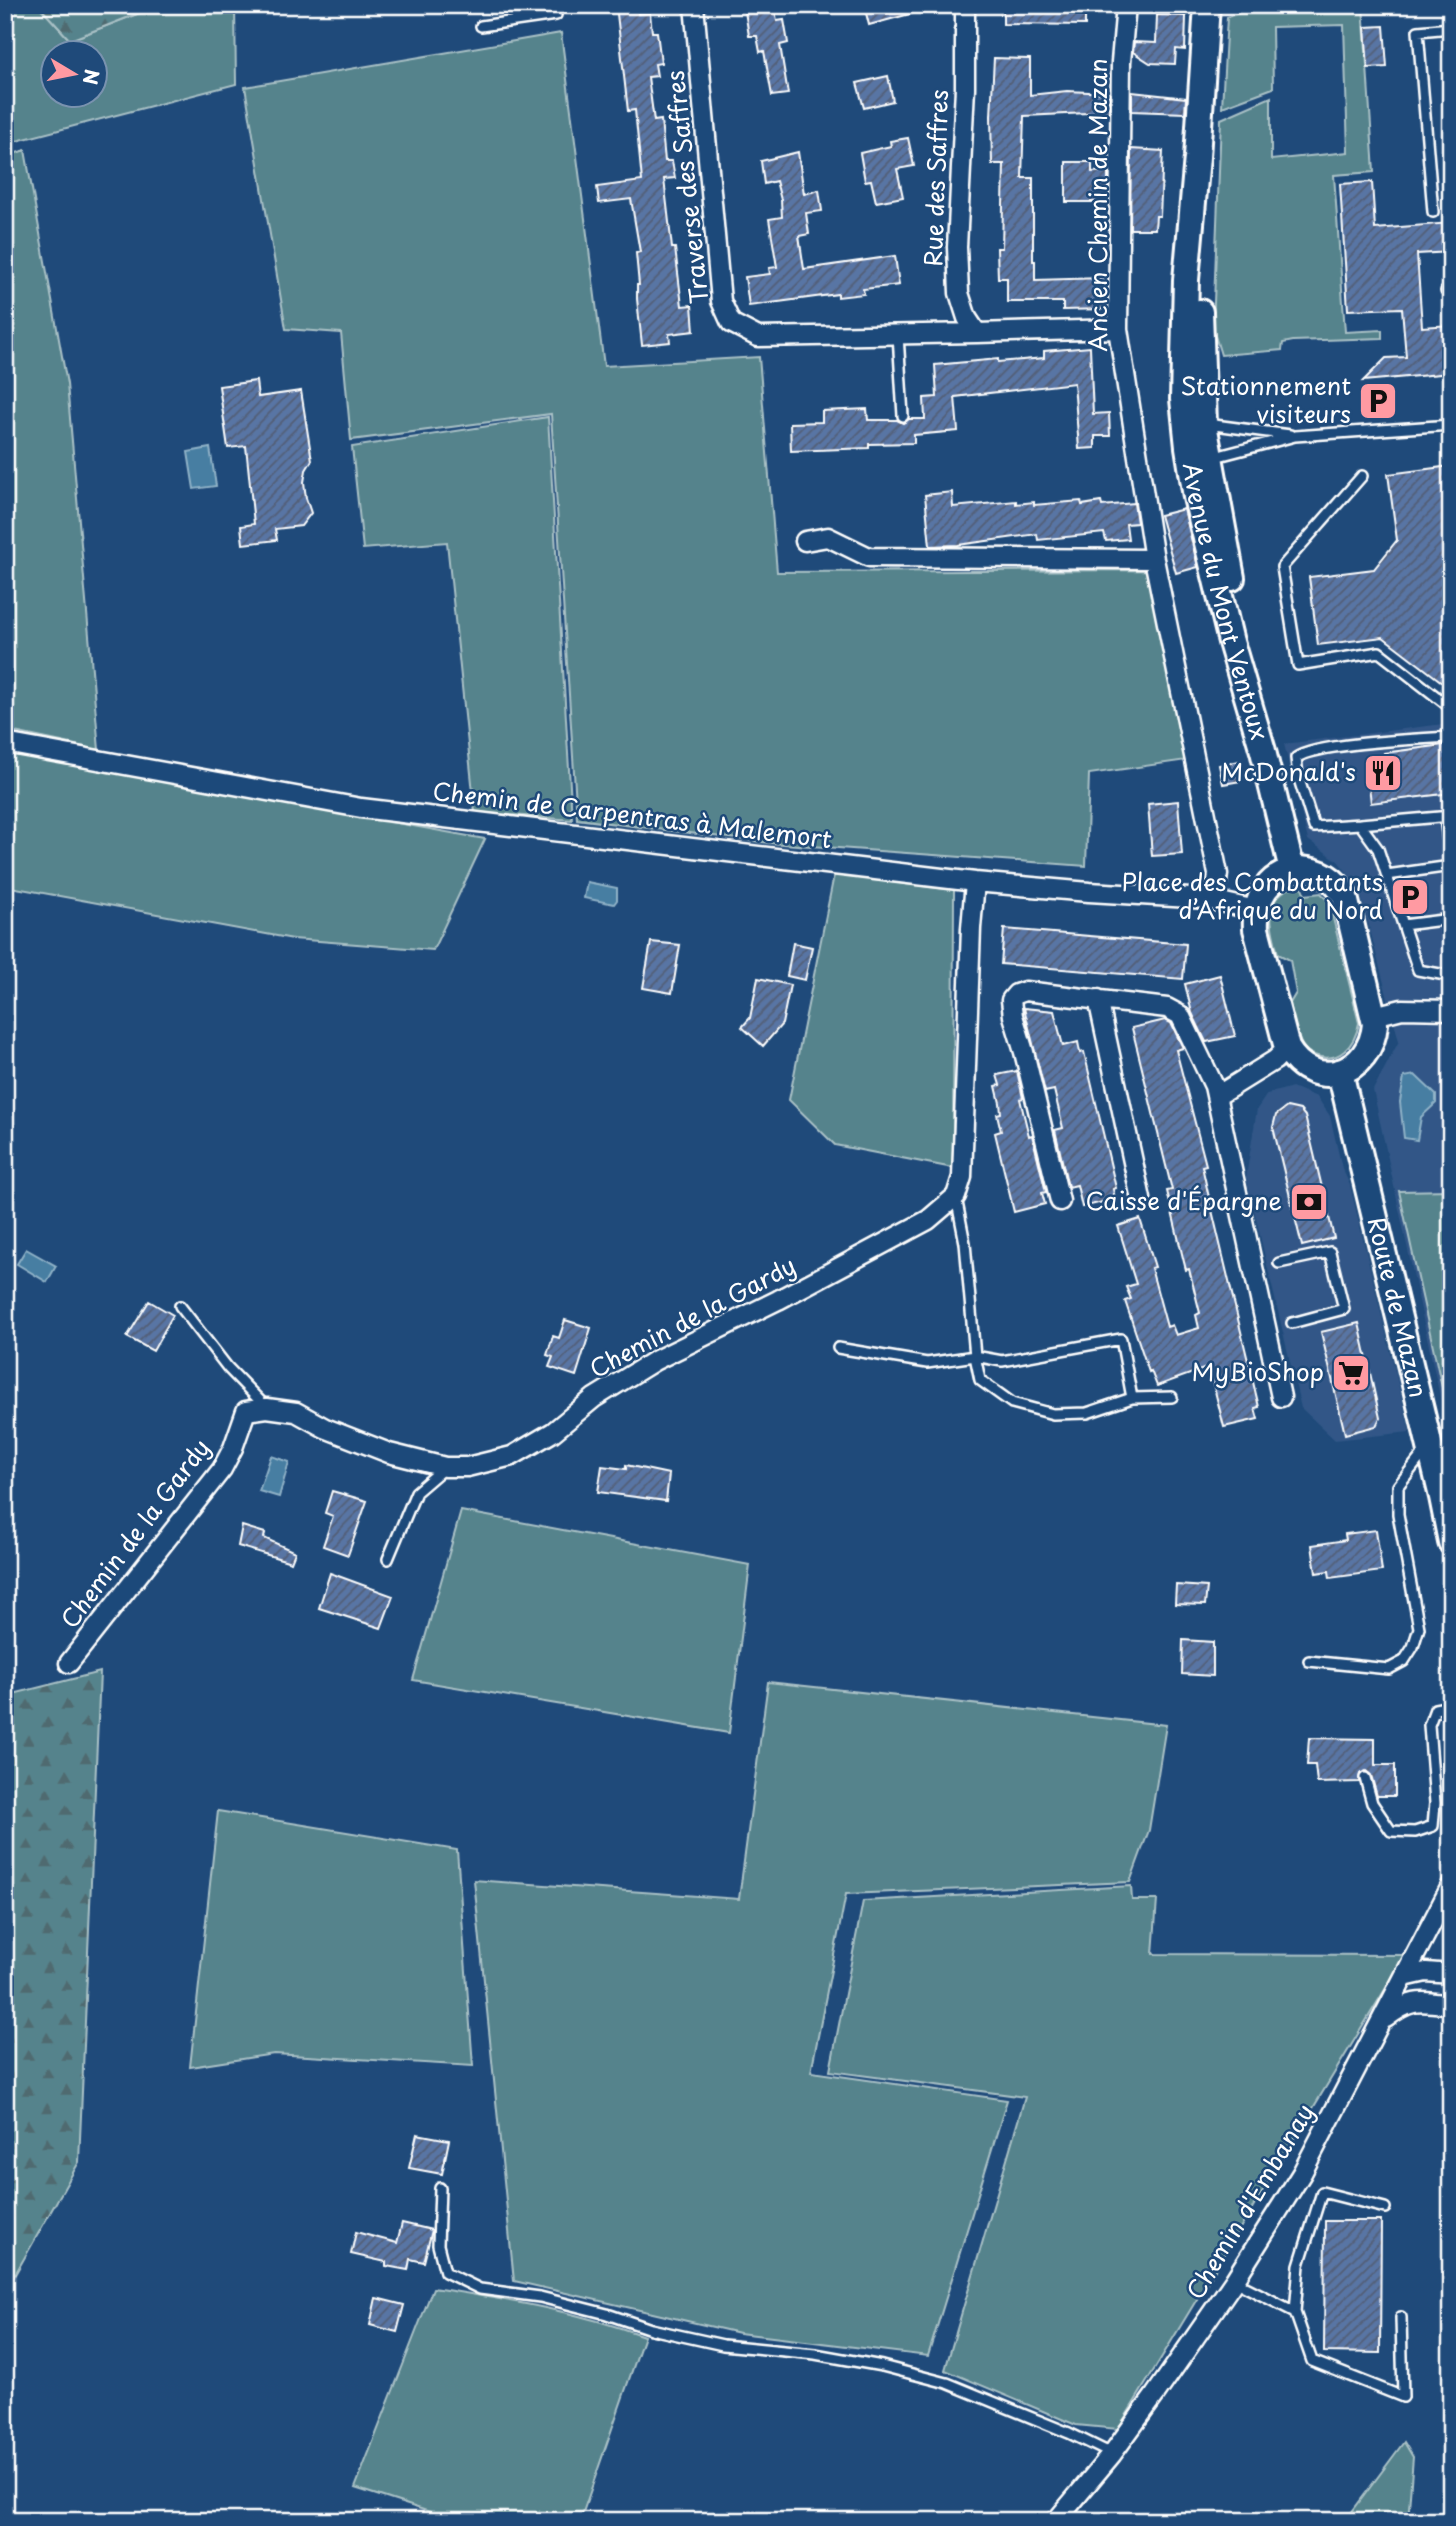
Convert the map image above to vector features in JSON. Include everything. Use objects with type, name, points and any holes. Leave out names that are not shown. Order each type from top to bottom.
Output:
[{"type":"main road","name":"Avenue du Mont Ventoux","points":[[1207,5],[1198,158],[1186,280],[1183,399],[1200,448],[1263,751],[1292,870]]},
{"type":"main road","name":"Avenue du Mont Ventoux","points":[[1198,158],[1200,448]]},
{"type":"main road","points":[[1292,870],[1317,872],[1334,881],[1348,904],[1374,1016],[1374,1034],[1359,1062],[1340,1072],[1321,1073],[1305,1067],[1287,1048],[1256,929],[1256,910],[1263,889],[1282,874],[1292,870]]},
{"type":"main road","name":"Route de Mazan","points":[[1340,1072],[1451,1542]]},
{"type":"street","name":"Traverse des Saffres","points":[[694,5],[721,301],[731,323],[758,337],[977,333]]},
{"type":"street","name":"Rue des Saffres","points":[[965,5],[959,293],[967,318],[977,333]]},
{"type":"street","name":"Ancien Chemin de Mazan","points":[[1126,5],[1121,62],[1118,329],[1154,559],[1218,874],[1215,900]]},
{"type":"street","points":[[977,333],[1118,329]]},
{"type":"street","points":[[805,541],[828,537],[869,557],[1154,559]]},
{"type":"street","name":"Chemin de Carpentras à Malemort","points":[[5,743],[360,808],[975,882],[1089,892],[1174,895],[1215,900],[1256,910]]},
{"type":"street","points":[[956,1196],[962,1177],[975,882]]},
{"type":"street","points":[[1060,1201],[1011,1000],[1025,991],[1167,1008],[1180,1015],[1217,1096],[1281,1397]]},
{"type":"street","points":[[1098,999],[1141,1199]]},
{"type":"street","points":[[1374,1016],[1402,1009],[1451,1010]]},
{"type":"street","points":[[1217,1096],[1275,1060],[1287,1048]]},
{"type":"street","name":"Chemin de la Gardy","points":[[69,1663],[222,1469],[233,1448],[246,1411],[267,1408],[296,1412],[326,1428],[389,1452],[445,1467],[467,1468],[512,1456],[553,1432],[594,1398],[654,1361],[778,1300],[928,1220],[956,1196]]},
{"type":"street","name":"Chemin d'Embanay","points":[[1056,2521],[1112,2454],[1234,2281],[1302,2173],[1451,1886]]},
{"type":"street","points":[[1404,1977],[1426,1972],[1451,1974]]},
{"type":"street","points":[[1383,2020],[1408,2003],[1421,2001],[1451,2005]]},
{"type":"lane","points":[[481,26],[556,15],[555,5]]},
{"type":"lane","points":[[1433,212],[1418,31],[1451,28]]},
{"type":"lane","points":[[898,335],[903,416]]},
{"type":"lane","points":[[1200,448],[1295,436],[1451,425]]},
{"type":"lane","points":[[1200,448],[1295,436]]},
{"type":"lane","points":[[1362,476],[1282,567],[1298,665],[1379,652],[1451,708]]},
{"type":"lane","points":[[1387,875],[1451,865],[1448,816],[1314,827],[1298,776],[1296,758],[1325,749],[1451,737]]},
{"type":"lane","points":[[1360,824],[1378,849],[1418,970],[1451,976]]},
{"type":"lane","points":[[1404,925],[1451,919]]},
{"type":"lane","points":[[956,1196],[965,1242],[975,1356],[980,1380],[1012,1404],[1053,1414],[1087,1413],[1132,1398],[1172,1397]]},
{"type":"lane","points":[[1279,1263],[1330,1252],[1344,1309],[1292,1324]]},
{"type":"lane","points":[[180,1306],[228,1368],[267,1408]]},
{"type":"lane","points":[[838,1348],[927,1363],[975,1356],[1002,1362],[1121,1339],[1132,1398]]},
{"type":"lane","points":[[1309,1661],[1389,1669],[1404,1661],[1413,1647],[1419,1628],[1398,1514],[1398,1486],[1429,1447]]},
{"type":"lane","points":[[388,1559],[416,1492],[445,1467]]},
{"type":"lane","points":[[1364,1778],[1372,1803],[1391,1831],[1415,1832],[1433,1826],[1435,1803],[1429,1725],[1435,1709],[1451,1706]]},
{"type":"lane","points":[[440,2188],[438,2245],[445,2272],[480,2289],[540,2297],[607,2314],[651,2329],[723,2345],[815,2354],[882,2366],[947,2384],[1069,2433],[1112,2454]]},
{"type":"lane","points":[[1385,2208],[1322,2192],[1299,2265],[1295,2312],[1312,2361],[1403,2397],[1401,2317]]},
{"type":"lane","points":[[1234,2281],[1295,2312]]},
{"type":"shaded area","points":[[210,448],[216,486],[194,489],[188,452]]},
{"type":"shaded area","points":[[1451,723],[1451,1447],[1373,1090],[1399,1041],[1359,888],[1338,861],[1308,840],[1284,744]]},
{"type":"shaded area","points":[[587,882],[617,888],[617,900],[614,904],[584,898]]},
{"type":"shaded area","points":[[1415,1075],[1436,1095],[1436,1103],[1421,1117],[1417,1140],[1404,1138],[1400,1102],[1404,1077]]},
{"type":"shaded area","points":[[1292,1087],[1317,1097],[1330,1116],[1342,1168],[1350,1185],[1410,1432],[1335,1440],[1301,1408],[1246,1177],[1257,1109],[1267,1094]]},
{"type":"shaded area","points":[[26,1249],[56,1266],[47,1282],[17,1264]]},
{"type":"shaded area","points":[[271,1456],[289,1462],[279,1497],[259,1491]]},
{"type":"green space","points":[[5,5],[38,5],[68,38],[38,38],[38,108],[108,108],[108,38],[75,38],[160,5],[235,5],[236,84],[5,144]]},
{"type":"green space","points":[[38,5],[160,5],[75,38],[68,38]]},
{"type":"green space","points":[[1240,5],[1363,5],[1374,172],[1334,175],[1345,332],[1382,330],[1382,338],[1293,341],[1283,343],[1282,350],[1221,355],[1213,329],[1221,119],[1271,97],[1271,160],[1348,152],[1344,25],[1272,27],[1273,88],[1222,107],[1227,17],[1239,13]]},
{"type":"green space","points":[[561,33],[604,366],[759,357],[777,572],[1147,570],[1187,760],[1089,774],[1086,866],[770,843],[577,819],[551,414],[351,440],[341,333],[286,329],[245,87]]},
{"type":"green space","points":[[25,150],[67,384],[99,750],[5,730],[5,157]]},
{"type":"green space","points":[[548,417],[572,820],[475,812],[447,542],[363,549],[352,447]]},
{"type":"green space","points":[[5,752],[485,839],[433,950],[293,939],[5,886]]},
{"type":"green space","points":[[834,875],[954,890],[953,1168],[835,1145],[789,1100]]},
{"type":"green space","points":[[1301,885],[1305,895],[1321,893],[1329,902],[1359,1023],[1350,1045],[1331,1057],[1310,1053],[1300,1041],[1290,1003],[1296,993],[1290,960],[1278,954],[1271,922],[1274,903],[1279,895]]},
{"type":"green space","points":[[1451,1190],[1451,1429],[1399,1191]]},
{"type":"green space","points":[[461,1511],[750,1565],[729,1733],[413,1680]]},
{"type":"green space","points":[[100,1672],[79,2162],[5,2292],[5,1696]]},
{"type":"green space","points":[[768,1682],[1166,1725],[1149,1830],[1130,1882],[846,1894],[811,2072],[1007,2100],[928,2356],[739,2333],[514,2281],[474,1880],[739,1899]]},
{"type":"green space","points":[[218,1811],[457,1850],[473,2066],[274,2054],[190,2067]]},
{"type":"green space","points":[[1131,1886],[1132,1900],[1157,1900],[1153,1954],[1406,1955],[1118,2429],[1076,2425],[945,2370],[1025,2097],[830,2071],[863,1901]]},
{"type":"green space","points":[[433,2288],[566,2313],[644,2336],[580,2521],[458,2521],[355,2488]]},
{"type":"green space","points":[[1404,2442],[1413,2457],[1408,2521],[1345,2521]]},
{"type":"building","points":[[616,5],[636,5],[638,14],[650,13],[652,32],[657,32],[661,63],[655,64],[657,76],[648,77],[654,121],[661,120],[665,161],[672,161],[675,178],[664,179],[672,248],[675,248],[682,306],[692,305],[694,331],[669,334],[670,342],[642,345],[636,253],[640,252],[631,199],[599,203],[597,187],[642,181],[635,110],[628,111]]},
{"type":"building","points":[[744,5],[774,5],[777,21],[784,20],[788,43],[780,45],[788,94],[772,96],[764,51],[760,52],[757,36],[749,36]]},
{"type":"building","points":[[864,5],[920,5],[921,11],[869,25]]},
{"type":"building","points":[[1003,5],[1085,5],[1085,25],[1003,24]]},
{"type":"building","points":[[1157,15],[1186,16],[1185,50],[1176,49],[1175,64],[1150,63],[1133,52],[1134,42],[1156,43]]},
{"type":"building","points":[[1384,26],[1387,67],[1368,68],[1365,27]]},
{"type":"building","points":[[994,58],[1030,59],[1030,95],[1067,91],[1109,93],[1109,112],[1024,116],[1022,178],[1033,178],[1035,280],[1103,278],[1105,309],[1063,310],[1063,302],[1007,302],[1007,278],[998,278],[997,248],[1002,248],[1004,164],[992,164]]},
{"type":"building","points":[[888,76],[893,101],[864,108],[857,83]]},
{"type":"building","points":[[1132,92],[1186,98],[1185,113],[1132,111]]},
{"type":"building","points":[[908,138],[914,166],[897,169],[903,197],[876,202],[871,180],[865,181],[860,153],[891,146],[890,141]]},
{"type":"building","points":[[1131,149],[1163,151],[1160,216],[1156,216],[1155,229],[1130,229]]},
{"type":"building","points":[[798,152],[804,194],[819,190],[822,211],[806,213],[809,234],[799,236],[804,269],[895,256],[899,285],[863,289],[864,294],[838,297],[838,294],[749,306],[745,277],[770,274],[769,268],[777,267],[769,219],[782,217],[776,181],[764,184],[761,161]]},
{"type":"building","points":[[1066,162],[1092,162],[1092,172],[1108,171],[1108,202],[1066,202]]},
{"type":"building","points":[[1372,182],[1375,229],[1451,223],[1451,252],[1417,254],[1422,327],[1451,325],[1451,373],[1363,381],[1386,358],[1406,357],[1402,308],[1348,310],[1340,184]]},
{"type":"building","points":[[1090,347],[1093,414],[1109,413],[1110,436],[1095,436],[1095,448],[1079,449],[1074,383],[955,397],[958,431],[914,435],[914,443],[791,451],[790,423],[822,422],[822,411],[867,409],[868,420],[897,420],[903,423],[909,419],[925,419],[924,398],[937,397],[935,365],[1044,358],[1044,351]]},
{"type":"building","points":[[256,381],[258,397],[301,391],[312,460],[306,470],[304,482],[311,513],[301,526],[275,529],[277,540],[243,544],[241,526],[254,524],[246,446],[228,448],[219,386]]},
{"type":"building","points":[[1451,466],[1451,689],[1383,637],[1318,645],[1309,577],[1374,569],[1397,540],[1388,474]]},
{"type":"building","points":[[952,492],[953,507],[1016,501],[1016,504],[1034,502],[1034,505],[1081,501],[1082,505],[1101,502],[1102,506],[1134,503],[1137,523],[1126,524],[1128,539],[1106,541],[1104,533],[1038,540],[1037,534],[958,545],[930,546],[925,495]]},
{"type":"building","points":[[1184,509],[1198,567],[1176,573],[1160,515]]},
{"type":"building","points":[[1451,744],[1451,793],[1371,803],[1366,759],[1383,756],[1384,753]]},
{"type":"building","points":[[1240,761],[1241,781],[1223,784],[1219,765]]},
{"type":"building","points":[[1178,801],[1182,854],[1152,856],[1148,804]]},
{"type":"building","points":[[1004,929],[1186,944],[1183,979],[1001,964]]},
{"type":"building","points":[[651,942],[680,945],[672,993],[643,988]]},
{"type":"building","points":[[793,943],[812,947],[805,980],[787,976]]},
{"type":"building","points":[[1220,975],[1235,1036],[1206,1042],[1192,1013],[1185,984]]},
{"type":"building","points":[[758,978],[790,985],[782,1024],[763,1046],[742,1027],[750,1018]]},
{"type":"building","points":[[1024,1008],[1054,1011],[1063,1046],[1078,1042],[1080,1053],[1084,1052],[1116,1188],[1113,1189],[1115,1199],[1082,1207],[1077,1185],[1068,1187],[1055,1130],[1063,1128],[1054,1090],[1045,1092]]},
{"type":"building","points":[[1165,1020],[1171,1023],[1183,1048],[1176,1050],[1206,1165],[1202,1166],[1259,1407],[1255,1408],[1258,1419],[1224,1427],[1209,1367],[1157,1386],[1151,1371],[1149,1372],[1125,1301],[1131,1299],[1126,1287],[1136,1284],[1118,1226],[1140,1219],[1155,1267],[1151,1268],[1167,1327],[1172,1325],[1176,1335],[1199,1328],[1196,1315],[1200,1313],[1189,1269],[1186,1270],[1167,1191],[1172,1190],[1132,1028]]},
{"type":"building","points":[[1017,1071],[1023,1098],[1020,1099],[1046,1192],[1042,1193],[1045,1204],[1014,1212],[995,1133],[1001,1131],[996,1086],[1000,1085],[997,1075]]},
{"type":"building","name":"Caisse d'Épargne","points":[[1287,1107],[1300,1110],[1305,1116],[1334,1238],[1302,1246],[1273,1127],[1276,1115]]},
{"type":"building","points":[[149,1301],[173,1315],[153,1351],[127,1337]]},
{"type":"building","points":[[565,1320],[591,1328],[576,1376],[549,1367],[553,1357],[547,1355],[553,1336],[559,1338]]},
{"type":"building","name":"MyBioShop","points":[[1359,1323],[1380,1418],[1376,1426],[1345,1434],[1321,1332]]},
{"type":"building","points":[[626,1465],[669,1474],[666,1501],[598,1492],[602,1466],[626,1469]]},
{"type":"building","points":[[332,1491],[367,1501],[348,1555],[323,1546],[333,1516],[325,1513]]},
{"type":"building","points":[[242,1526],[265,1533],[264,1538],[295,1552],[291,1562],[238,1546]]},
{"type":"building","points":[[1376,1530],[1382,1571],[1330,1578],[1329,1571],[1316,1573],[1312,1545],[1346,1540],[1345,1534]]},
{"type":"building","points":[[330,1573],[393,1596],[381,1628],[319,1608]]},
{"type":"building","points":[[1176,1585],[1207,1587],[1205,1605],[1175,1604]]},
{"type":"building","points":[[1183,1640],[1213,1642],[1213,1676],[1182,1674]]},
{"type":"building","points":[[1309,1738],[1375,1739],[1375,1765],[1395,1765],[1395,1796],[1377,1796],[1371,1775],[1366,1771],[1360,1774],[1359,1782],[1317,1783],[1315,1765],[1307,1765]]},
{"type":"building","points":[[417,2134],[449,2140],[442,2174],[409,2168]]},
{"type":"building","points":[[1325,2221],[1381,2221],[1380,2353],[1324,2352]]},
{"type":"building","points":[[402,2223],[432,2230],[424,2262],[410,2259],[408,2270],[351,2254],[356,2232],[397,2243]]},
{"type":"building","points":[[376,2298],[404,2305],[397,2332],[370,2325]]},
{"type":"place","name":"Stationnement visiteurs","points":[[1378,401]]},
{"type":"place","name":"McDonald's","points":[[1383,773]]},
{"type":"place","name":"Place des Combattants d’Afrique du Nord","points":[[1410,897]]},
{"type":"place","name":"Caisse d'Épargne","points":[[1309,1202]]},
{"type":"place","name":"MyBioShop","points":[[1351,1373]]}]
